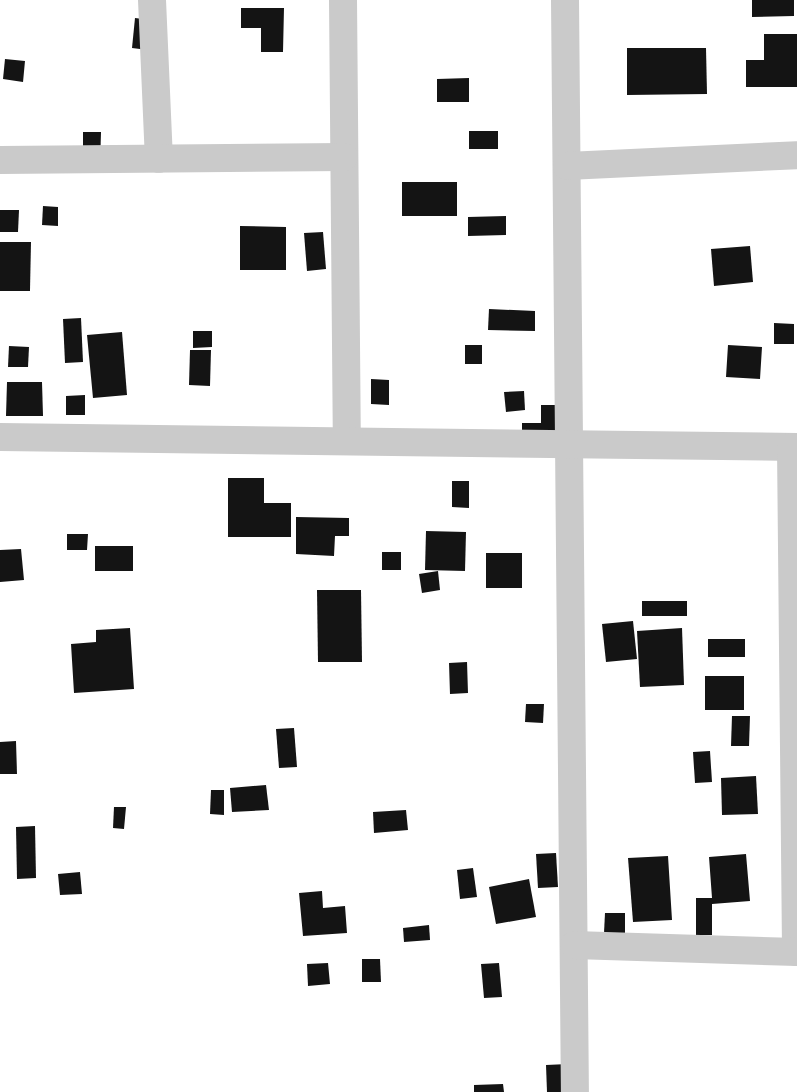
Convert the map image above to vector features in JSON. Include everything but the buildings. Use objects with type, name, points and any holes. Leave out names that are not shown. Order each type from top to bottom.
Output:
[{"type":"street","points":[[152,0],[159,159]]},
{"type":"street","points":[[342,0],[347,441]]},
{"type":"street","points":[[565,0],[575,1092]]},
{"type":"street","points":[[567,166],[797,155]]},
{"type":"street","points":[[0,160],[344,157]]},
{"type":"street","points":[[0,437],[794,447],[796,952],[574,945]]}]
